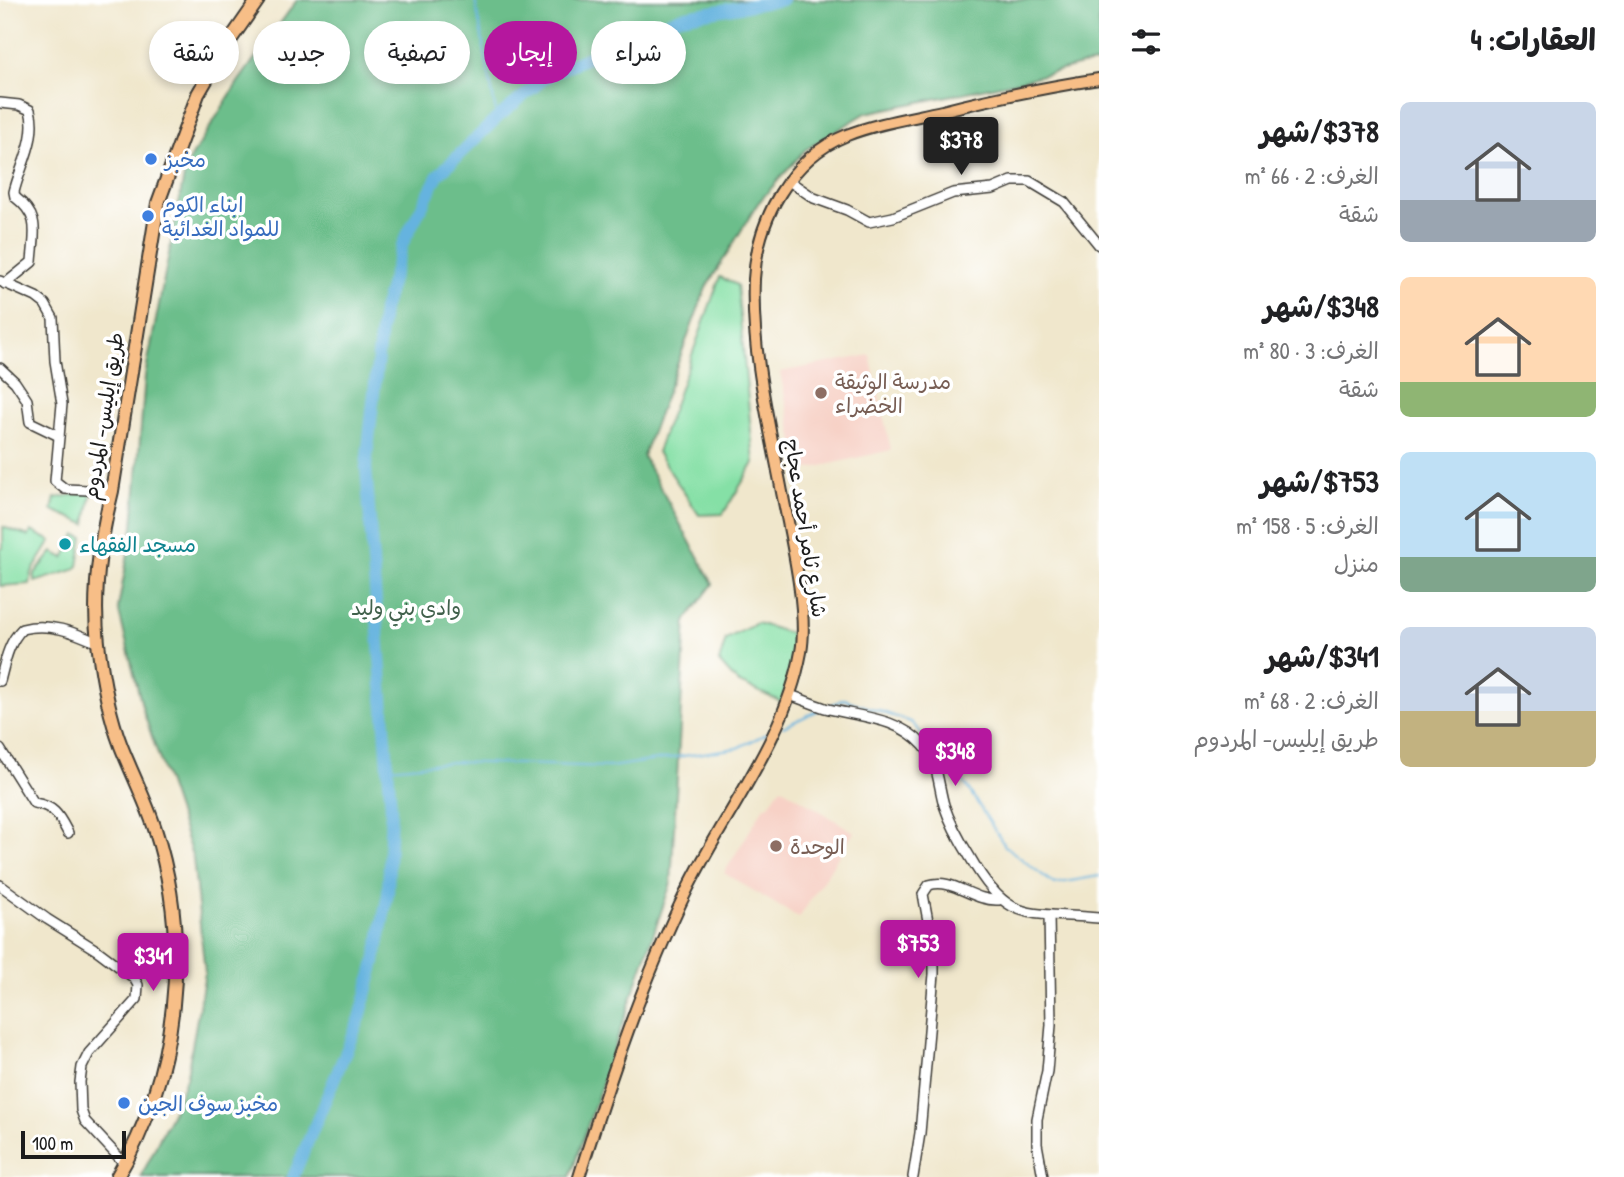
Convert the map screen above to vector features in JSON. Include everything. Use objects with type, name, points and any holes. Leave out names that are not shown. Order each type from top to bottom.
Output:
[{"type":"highway","name":"طريق إيليس- المردوم","points":[[117,1177],[148,1113],[160,1076],[172,1021],[175,955],[164,860],[144,798],[120,744],[98,643],[96,600],[102,531],[111,491],[158,203],[198,94],[226,46],[258,0]]},
{"type":"main road","name":"شارع ثامر أحمد عجاج","points":[[581,1175],[641,993],[692,880],[754,770],[790,695],[802,648],[801,610],[756,341],[754,276],[759,242],[772,205],[789,181],[817,153],[845,136],[997,97],[1099,79]]},
{"type":"street","points":[[0,103],[30,110],[33,119],[26,162],[14,192],[15,197],[30,209],[34,224],[32,262],[2,283]]},
{"type":"street","points":[[789,181],[814,198],[847,210],[869,222],[893,217],[953,193],[993,189],[1012,181],[1029,181],[1064,202],[1099,245]]},
{"type":"street","points":[[2,283],[36,297],[51,311],[62,404],[54,477],[58,485],[65,489],[111,491]]},
{"type":"street","points":[[0,368],[15,382],[27,400],[30,422],[59,436]]},
{"type":"street","points":[[0,681],[13,638],[22,629],[72,631],[98,643]]},
{"type":"street","points":[[790,695],[825,708],[880,718],[923,744],[934,763],[949,818],[982,878],[999,900],[1021,911],[1099,918]]},
{"type":"street","points":[[0,749],[34,803],[56,811],[68,833]]},
{"type":"street","points":[[913,1177],[920,1133],[934,974],[934,953],[923,894],[929,885],[942,883],[981,900],[999,900]]},
{"type":"street","points":[[0,885],[98,951],[134,978],[138,985],[136,999],[89,1052],[82,1067],[80,1083],[81,1110],[85,1121],[125,1164]]},
{"type":"street","points":[[1044,1177],[1037,1144],[1037,1119],[1047,1071],[1051,1025],[1049,915]]},
{"type":"shaded area","points":[[870,355],[891,450],[800,471],[780,372]]},
{"type":"shaded area","points":[[781,787],[854,832],[799,918],[724,873],[764,807],[769,805]]},
{"type":"green space","name":"وادي بني وليد","points":[[297,0],[1099,0],[1099,63],[866,113],[805,150],[758,203],[706,288],[643,456],[713,584],[686,620],[671,883],[570,1177],[141,1177],[187,1075],[205,973],[193,858],[143,710],[118,608],[133,527],[145,376],[186,166],[239,81],[253,61],[253,84],[350,84],[350,21],[282,21]]},
{"type":"green space","points":[[720,277],[737,285],[754,463],[723,514],[699,515],[657,452]]},
{"type":"green space","points":[[89,492],[91,495],[86,524],[52,510],[55,498]]},
{"type":"green space","points":[[3,527],[29,536],[31,531],[51,541],[32,572],[30,584],[0,586]]},
{"type":"green space","points":[[76,535],[83,537],[78,566],[35,582],[35,573],[53,552],[64,558]]},
{"type":"green space","points":[[757,623],[793,634],[796,645],[782,702],[737,682],[719,662],[726,639]]},
{"type":"waterway","points":[[475,0],[497,118]]},
{"type":"waterway","name":"وادي بني وليد","points":[[293,1177],[360,1018],[375,962],[388,893],[391,808],[366,467],[383,310],[403,243],[438,175],[497,118],[550,74],[680,17],[782,0]]},
{"type":"waterway","points":[[831,705],[844,699],[911,722],[960,776],[1005,846],[1054,884],[1099,876]]},
{"type":"waterway","points":[[783,727],[819,710]]},
{"type":"waterway","points":[[388,768],[454,762],[610,767],[737,748],[766,734]]},
{"type":"place","name":"مخبز","points":[[151,159]]},
{"type":"place","name":"ابناء الكوم للمواد الغدائية","points":[[148,216]]},
{"type":"place","name":"مدرسة الوثيقة الخضراء","points":[[821,393]]},
{"type":"place","name":"مسجد الفقهاء","points":[[65,544]]},
{"type":"place","name":"الوحدة","points":[[776,846]]},
{"type":"place","name":"مخبز سوف الجين","points":[[124,1103]]}]
